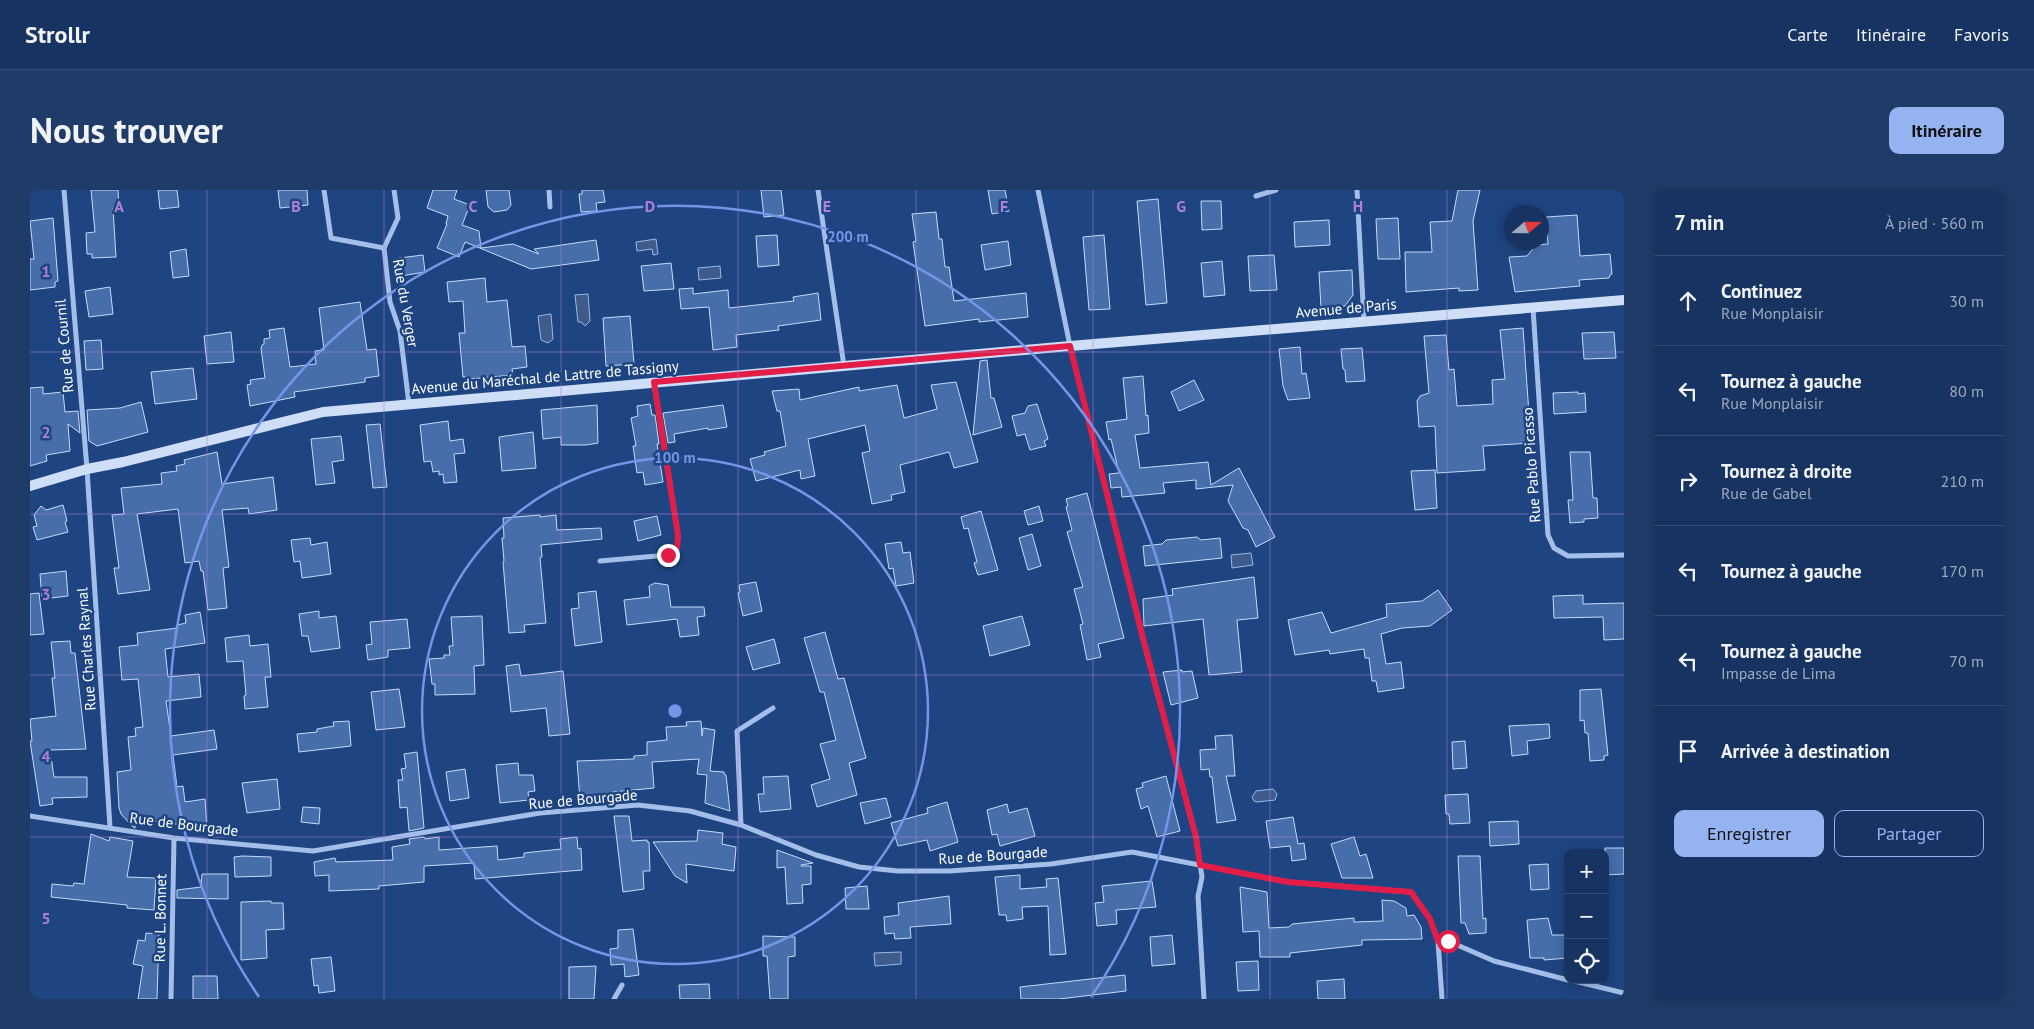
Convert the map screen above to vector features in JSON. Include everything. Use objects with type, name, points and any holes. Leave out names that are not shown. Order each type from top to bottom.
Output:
[{"type":"main road","name":"Avenue de Paris","points":[[1070,346],[1624,300]]},
{"type":"main road","name":"Avenue du Maréchal de Lattre de Tassigny","points":[[30,486],[87,469],[123,462],[322,412],[1070,346]]},
{"type":"street","name":"Rue de Cournil","points":[[64,190],[87,469]]},
{"type":"street","name":"Rue du Verger","points":[[324,190],[331,238],[384,248],[390,302],[400,332],[409,404]]},
{"type":"street","points":[[384,248],[398,218],[394,190]]},
{"type":"street","points":[[549,190],[550,207]]},
{"type":"street","points":[[818,190],[844,366]]},
{"type":"street","points":[[1038,190],[1070,346],[1142,633],[1196,837],[1202,877],[1198,896],[1204,999]]},
{"type":"street","points":[[1256,196],[1276,190]]},
{"type":"street","points":[[1357,190],[1364,322]]},
{"type":"street","name":"Rue Pablo Picasso","points":[[1533,308],[1548,535],[1554,548],[1568,556],[1624,555]]},
{"type":"street","points":[[600,561],[668,555],[677,549],[678,535],[654,382]]},
{"type":"street","name":"Rue Charles Raynal","points":[[87,469],[110,827]]},
{"type":"street","points":[[741,825],[737,731],[773,708]]},
{"type":"street","name":"Rue de Bourgade","points":[[30,816],[174,838],[313,851],[540,813],[638,805],[690,811],[741,825],[816,855],[859,867],[898,871],[948,871],[1052,864],[1132,852],[1288,882],[1411,892],[1430,919],[1438,941]]},
{"type":"street","name":"Rue L. Bonnet","points":[[171,999],[174,838]]},
{"type":"street","points":[[1442,999],[1438,941],[1448,941],[1494,962],[1564,979]]},
{"type":"street","points":[[1586,984],[1624,993]]},
{"type":"street","points":[[614,999],[622,985]]},
{"type":"water","points":[[656,239],[658,254],[653,255],[652,249],[637,251],[636,242]]},
{"type":"water","points":[[720,266],[721,278],[699,280],[698,268]]},
{"type":"water","points":[[588,294],[590,321],[585,326],[578,322],[575,295]]},
{"type":"water","points":[[551,314],[553,339],[548,343],[541,340],[538,316]]},
{"type":"water","points":[[1251,553],[1253,565],[1232,568],[1231,555]]},
{"type":"water","points":[[1273,789],[1277,794],[1275,800],[1257,802],[1252,797],[1256,791]]},
{"type":"water","points":[[901,952],[901,964],[875,966],[874,953]]},
{"type":"building","points":[[91,190],[118,190],[119,208],[113,208],[116,257],[92,258],[92,254],[87,254],[86,233],[95,232]]},
{"type":"building","points":[[158,190],[177,190],[179,207],[160,209]]},
{"type":"building","points":[[278,190],[307,190],[308,205],[280,208]]},
{"type":"building","points":[[433,190],[457,190],[454,199],[470,205],[462,225],[479,231],[481,248],[513,244],[539,254],[534,249],[596,240],[599,260],[531,269],[465,242],[459,257],[437,248],[447,224],[448,216],[427,208]]},
{"type":"building","points":[[486,190],[509,190],[511,205],[507,210],[494,212],[488,207]]},
{"type":"building","points":[[582,190],[603,190],[605,202],[596,203],[597,211],[581,212],[579,194],[582,194]]},
{"type":"building","points":[[761,190],[781,190],[784,215],[764,217]]},
{"type":"building","points":[[988,190],[1005,190],[1009,211],[992,214]]},
{"type":"building","points":[[1458,190],[1480,190],[1473,221],[1478,290],[1459,291],[1459,288],[1406,292],[1405,252],[1432,252],[1430,222],[1452,221]]},
{"type":"building","points":[[1158,199],[1167,303],[1146,305],[1137,201]]},
{"type":"building","points":[[1201,201],[1221,201],[1222,229],[1202,230]]},
{"type":"building","points":[[936,212],[939,239],[942,239],[945,267],[949,267],[954,301],[1026,293],[1028,317],[979,322],[979,319],[925,326],[913,242],[916,241],[912,214]]},
{"type":"building","points":[[1577,215],[1580,256],[1610,254],[1612,274],[1609,278],[1579,280],[1580,286],[1515,292],[1509,257],[1527,256],[1532,250],[1549,250],[1549,217]]},
{"type":"building","points":[[53,218],[58,281],[55,282],[55,287],[30,290],[30,259],[34,259],[30,221]]},
{"type":"building","points":[[1398,218],[1400,259],[1378,259],[1376,219]]},
{"type":"building","points":[[1329,220],[1330,245],[1295,247],[1294,222]]},
{"type":"building","points":[[777,235],[779,265],[758,267],[756,236]]},
{"type":"building","points":[[1104,235],[1110,309],[1089,310],[1083,237]]},
{"type":"building","points":[[1008,241],[1011,265],[985,270],[981,245]]},
{"type":"building","points":[[186,249],[189,276],[173,278],[170,252]]},
{"type":"building","points":[[423,255],[425,272],[401,276],[399,258]]},
{"type":"building","points":[[1274,255],[1277,290],[1250,291],[1248,256]]},
{"type":"building","points":[[1222,261],[1225,295],[1204,297],[1201,263]]},
{"type":"building","points":[[671,263],[674,289],[644,291],[641,266]]},
{"type":"building","points":[[1352,270],[1353,295],[1345,306],[1321,308],[1319,272]]},
{"type":"building","points":[[485,278],[487,302],[507,300],[512,347],[525,346],[527,367],[512,369],[513,375],[469,379],[468,377],[463,377],[459,333],[465,333],[463,301],[449,302],[447,282]]},
{"type":"building","points":[[110,287],[113,314],[89,317],[85,291]]},
{"type":"building","points":[[693,288],[693,294],[728,290],[729,308],[794,301],[793,297],[818,293],[821,320],[778,326],[779,330],[736,335],[737,347],[713,350],[709,307],[681,309],[679,289]]},
{"type":"building","points":[[360,302],[367,350],[376,349],[379,376],[365,378],[365,382],[294,392],[295,397],[250,406],[247,385],[251,384],[250,380],[265,378],[261,348],[264,344],[264,339],[270,338],[269,330],[284,328],[290,367],[316,364],[315,351],[324,350],[319,308]]},
{"type":"building","points":[[630,316],[634,364],[606,366],[603,318]]},
{"type":"building","points":[[1523,328],[1531,443],[1483,446],[1485,470],[1437,473],[1435,426],[1419,427],[1417,401],[1420,396],[1429,393],[1424,336],[1446,335],[1449,370],[1454,369],[1457,406],[1493,404],[1492,380],[1505,379],[1500,330]]},
{"type":"building","points":[[231,332],[234,362],[207,364],[204,336]]},
{"type":"building","points":[[1614,332],[1616,358],[1584,359],[1582,333]]},
{"type":"building","points":[[101,340],[103,369],[86,370],[84,341]]},
{"type":"building","points":[[1300,347],[1302,374],[1306,373],[1310,398],[1288,400],[1283,386],[1279,349]]},
{"type":"building","points":[[1362,348],[1365,381],[1346,382],[1341,349]]},
{"type":"building","points":[[987,360],[991,398],[994,398],[1002,427],[973,435],[980,361]]},
{"type":"building","points":[[193,368],[197,399],[155,404],[151,372]]},
{"type":"building","points":[[1143,376],[1149,433],[1135,435],[1140,468],[1208,462],[1211,485],[1239,468],[1275,537],[1256,547],[1248,530],[1243,528],[1228,501],[1233,485],[1196,489],[1196,480],[1163,483],[1165,493],[1122,497],[1121,487],[1111,488],[1109,474],[1119,473],[1111,439],[1109,440],[1106,422],[1127,419],[1123,378]]},
{"type":"building","points":[[1194,380],[1204,400],[1179,411],[1171,392]]},
{"type":"building","points":[[956,382],[978,462],[954,468],[949,452],[900,465],[905,492],[891,495],[892,500],[872,504],[862,453],[870,451],[865,425],[808,439],[815,476],[801,479],[800,470],[756,481],[750,459],[765,455],[764,452],[786,446],[780,411],[777,411],[772,391],[799,389],[800,400],[859,387],[859,391],[897,385],[904,418],[937,409],[931,385]]},
{"type":"building","points":[[43,387],[43,394],[63,392],[65,412],[78,411],[80,433],[68,424],[70,451],[46,455],[47,461],[30,466],[30,388]]},
{"type":"building","points":[[1578,392],[1578,394],[1585,393],[1586,412],[1554,414],[1553,393]]},
{"type":"building","points":[[141,402],[148,432],[97,446],[89,441],[87,410],[120,408]]},
{"type":"building","points":[[650,404],[652,415],[655,415],[663,482],[645,485],[643,472],[637,473],[633,446],[636,446],[631,418],[638,416],[637,406]]},
{"type":"building","points":[[1037,404],[1048,439],[1044,441],[1046,446],[1030,450],[1025,434],[1017,436],[1012,416],[1025,413],[1028,406]]},
{"type":"building","points":[[597,405],[598,443],[561,445],[561,437],[543,439],[541,410]]},
{"type":"building","points":[[723,405],[727,427],[674,434],[675,442],[668,443],[663,413]]},
{"type":"building","points":[[448,421],[450,441],[463,439],[465,453],[454,454],[457,482],[444,483],[443,474],[439,475],[439,471],[433,472],[431,461],[424,462],[420,425]]},
{"type":"building","points":[[380,424],[387,487],[373,488],[366,425]]},
{"type":"building","points":[[533,432],[536,468],[502,471],[499,437]]},
{"type":"building","points":[[341,436],[344,460],[332,462],[335,483],[316,485],[311,439]]},
{"type":"building","points":[[217,452],[222,484],[273,477],[277,510],[249,514],[248,508],[222,510],[229,567],[223,568],[227,608],[208,610],[203,571],[201,571],[199,561],[185,563],[178,509],[137,514],[150,590],[118,594],[114,568],[119,568],[112,515],[124,514],[121,488],[162,484],[161,473],[177,471],[176,466],[185,464],[184,460]]},
{"type":"building","points":[[1570,452],[1590,452],[1593,498],[1597,498],[1598,518],[1570,523],[1568,500],[1573,500]]},
{"type":"building","points":[[1435,470],[1437,508],[1415,510],[1411,471]]},
{"type":"building","points":[[1087,493],[1124,638],[1098,644],[1101,657],[1087,660],[1080,625],[1083,624],[1074,589],[1083,587],[1067,532],[1072,530],[1066,507],[1068,506],[1066,499]]},
{"type":"building","points":[[63,505],[68,532],[37,540],[33,527],[37,526],[34,515],[41,506],[46,510]]},
{"type":"building","points":[[1039,506],[1043,521],[1028,525],[1024,511]]},
{"type":"building","points":[[981,511],[998,570],[978,575],[974,563],[977,562],[968,528],[964,529],[961,517]]},
{"type":"building","points":[[540,515],[540,517],[556,515],[557,530],[601,528],[602,539],[541,545],[542,557],[540,558],[546,623],[524,625],[525,632],[509,633],[503,562],[503,518]]},
{"type":"building","points":[[657,516],[661,535],[638,541],[634,521]]},
{"type":"building","points":[[1032,534],[1041,566],[1028,570],[1019,538]]},
{"type":"building","points":[[1197,537],[1201,540],[1220,538],[1222,558],[1145,566],[1143,546],[1162,544],[1166,540]]},
{"type":"building","points":[[310,538],[311,545],[327,542],[331,574],[302,578],[300,561],[294,562],[291,540]]},
{"type":"building","points":[[901,542],[903,553],[910,552],[914,583],[896,586],[893,568],[889,569],[885,544]]},
{"type":"building","points":[[66,571],[68,596],[42,599],[40,574]]},
{"type":"building","points":[[1254,577],[1258,618],[1237,620],[1242,672],[1209,675],[1203,619],[1144,626],[1143,599],[1173,595],[1172,589]]},
{"type":"building","points":[[756,582],[762,611],[743,616],[738,593],[740,592],[739,585]]},
{"type":"building","points":[[655,583],[668,585],[671,607],[704,607],[705,616],[697,617],[699,635],[680,637],[677,619],[627,625],[624,600],[650,597],[649,586]]},
{"type":"building","points":[[1438,590],[1452,610],[1430,626],[1402,628],[1381,634],[1386,664],[1401,662],[1404,688],[1378,692],[1376,681],[1372,681],[1369,658],[1365,658],[1364,649],[1330,654],[1329,650],[1295,655],[1288,620],[1322,612],[1331,633],[1387,617],[1386,604],[1422,601]]},
{"type":"building","points":[[596,591],[602,642],[575,646],[571,609],[579,608],[578,593]]},
{"type":"building","points":[[39,593],[44,634],[30,635],[30,594]]},
{"type":"building","points":[[1583,595],[1583,604],[1624,603],[1624,639],[1604,640],[1603,617],[1554,618],[1553,596]]},
{"type":"building","points":[[319,611],[319,618],[336,616],[340,648],[311,652],[308,636],[302,636],[299,614]]},
{"type":"building","points":[[200,612],[205,643],[165,649],[168,677],[199,674],[201,697],[166,701],[171,736],[214,730],[217,749],[173,755],[177,787],[183,786],[185,802],[205,799],[207,828],[136,819],[135,828],[121,814],[119,808],[117,772],[131,770],[128,737],[136,736],[135,728],[143,727],[138,679],[122,680],[119,647],[138,645],[137,633],[178,628],[177,625],[186,623],[185,615]]},
{"type":"building","points":[[482,616],[484,665],[474,666],[475,694],[435,695],[435,684],[432,684],[429,659],[444,658],[444,655],[450,655],[449,646],[453,646],[451,617]]},
{"type":"building","points":[[1022,616],[1030,645],[990,656],[983,626]]},
{"type":"building","points":[[407,619],[410,648],[388,650],[388,657],[368,660],[366,645],[372,644],[370,622]]},
{"type":"building","points":[[825,632],[838,679],[844,678],[866,758],[849,763],[857,795],[817,807],[811,785],[830,779],[820,744],[836,740],[824,692],[820,692],[804,638]]},
{"type":"building","points":[[249,635],[250,646],[268,644],[271,677],[265,677],[268,707],[245,709],[244,696],[246,695],[243,661],[227,662],[225,638]]},
{"type":"building","points":[[774,639],[780,663],[753,670],[746,647]]},
{"type":"building","points":[[70,641],[71,653],[75,653],[86,749],[50,750],[54,777],[87,777],[87,797],[52,798],[53,804],[40,806],[30,741],[32,741],[30,719],[56,716],[52,678],[55,678],[51,642]]},
{"type":"building","points":[[519,664],[521,676],[563,671],[570,734],[549,736],[546,708],[511,712],[506,666]]},
{"type":"building","points":[[1182,670],[1182,672],[1192,671],[1198,698],[1171,705],[1163,672]]},
{"type":"building","points":[[399,689],[405,727],[376,730],[371,692]]},
{"type":"building","points":[[1601,689],[1608,755],[1604,756],[1604,760],[1590,761],[1588,733],[1585,733],[1584,720],[1580,721],[1580,690]]},
{"type":"building","points":[[349,721],[351,746],[299,752],[297,734],[317,732],[317,729],[334,726],[333,722]]},
{"type":"building","points":[[701,721],[702,736],[703,728],[715,730],[710,771],[724,772],[726,775],[730,811],[705,803],[707,775],[697,774],[699,759],[652,762],[654,788],[613,792],[613,797],[580,800],[577,761],[634,759],[634,756],[647,755],[647,742],[667,740],[666,727],[687,726],[686,722]]},
{"type":"building","points":[[1549,724],[1550,738],[1527,741],[1528,754],[1512,756],[1509,726]]},
{"type":"building","points":[[1232,735],[1235,776],[1226,776],[1236,820],[1217,823],[1212,777],[1210,777],[1209,769],[1201,770],[1200,750],[1216,749],[1215,736]]},
{"type":"building","points":[[1465,741],[1467,768],[1453,769],[1452,742]]},
{"type":"building","points":[[417,752],[424,828],[409,831],[407,807],[400,808],[398,780],[403,780],[401,769],[406,768],[404,754]]},
{"type":"building","points":[[518,763],[519,775],[533,775],[535,791],[528,792],[529,800],[500,803],[496,765]]},
{"type":"building","points":[[465,769],[469,798],[450,801],[446,772]]},
{"type":"building","points":[[788,776],[791,809],[760,812],[758,794],[764,794],[763,777]]},
{"type":"building","points":[[1166,776],[1180,831],[1157,837],[1148,806],[1141,809],[1136,789],[1143,787],[1142,783]]},
{"type":"building","points":[[277,779],[280,809],[247,813],[242,783]]},
{"type":"building","points":[[1468,794],[1470,823],[1450,824],[1449,814],[1446,814],[1445,795]]},
{"type":"building","points":[[886,798],[891,817],[865,824],[860,803]]},
{"type":"building","points":[[947,802],[958,842],[930,851],[927,840],[898,846],[891,823],[928,813],[927,808]]},
{"type":"building","points":[[1007,804],[1009,813],[1027,808],[1035,836],[1000,846],[997,834],[992,835],[987,810]]},
{"type":"building","points":[[303,807],[320,808],[319,824],[301,822]]},
{"type":"building","points":[[614,816],[629,816],[632,841],[647,840],[649,842],[650,871],[643,871],[644,889],[623,892]]},
{"type":"building","points":[[1293,817],[1298,844],[1304,843],[1306,859],[1292,861],[1290,846],[1270,848],[1266,821]]},
{"type":"building","points":[[1518,821],[1519,844],[1490,846],[1489,822]]},
{"type":"building","points":[[698,830],[723,833],[722,844],[736,847],[734,871],[686,864],[687,883],[675,876],[653,842],[697,841]]},
{"type":"building","points":[[91,834],[109,841],[110,837],[133,841],[127,877],[156,878],[154,910],[127,908],[127,905],[51,897],[52,884],[73,886],[74,883],[84,884]]},
{"type":"building","points":[[424,837],[425,839],[439,837],[439,850],[497,846],[498,860],[524,857],[524,853],[561,849],[560,839],[577,837],[578,849],[581,848],[582,870],[475,879],[474,863],[424,866],[424,882],[379,886],[379,889],[329,891],[329,875],[315,876],[314,862],[335,858],[336,862],[393,860],[392,847],[410,844],[409,839]]},
{"type":"building","points":[[1354,837],[1360,856],[1366,854],[1373,878],[1342,878],[1331,844]]},
{"type":"building","points":[[1624,848],[1624,874],[1609,875],[1609,849],[1605,849]]},
{"type":"building","points":[[777,850],[813,863],[801,865],[811,866],[811,884],[802,885],[803,903],[787,904],[785,867],[777,868]]},
{"type":"building","points":[[1458,856],[1480,856],[1483,919],[1486,918],[1486,933],[1469,934],[1465,923],[1461,923]]},
{"type":"building","points":[[234,857],[271,857],[271,876],[235,877]]},
{"type":"building","points":[[1548,864],[1549,889],[1531,890],[1529,865]]},
{"type":"building","points":[[202,874],[228,874],[228,899],[177,898],[177,890],[201,887]]},
{"type":"building","points":[[1020,875],[1020,889],[1047,887],[1046,879],[1058,878],[1066,954],[1050,955],[1048,906],[1022,907],[1023,919],[1007,921],[1006,915],[999,915],[995,877]]},
{"type":"building","points":[[1152,881],[1156,907],[1116,910],[1117,924],[1097,926],[1095,903],[1104,902],[1102,886]]},
{"type":"building","points":[[867,886],[869,909],[846,909],[845,888]]},
{"type":"building","points":[[1240,887],[1267,892],[1269,928],[1354,918],[1354,922],[1383,921],[1382,900],[1394,901],[1406,908],[1407,916],[1414,915],[1421,927],[1422,939],[1362,940],[1362,945],[1290,953],[1290,957],[1260,957],[1259,931],[1243,932]]},
{"type":"building","points":[[949,896],[951,924],[910,927],[911,938],[895,939],[894,933],[885,934],[884,917],[899,915],[898,903]]},
{"type":"building","points":[[271,901],[271,903],[283,903],[284,929],[266,930],[267,958],[241,960],[241,902]]},
{"type":"building","points":[[1548,918],[1552,935],[1564,935],[1564,958],[1544,960],[1544,958],[1530,958],[1527,920]]},
{"type":"building","points":[[633,929],[639,975],[625,977],[624,964],[611,965],[610,949],[618,948],[618,930]]},
{"type":"building","points":[[146,933],[159,934],[157,999],[138,999],[143,966],[133,964],[138,940],[145,941]]},
{"type":"building","points":[[1172,935],[1175,964],[1152,966],[1150,937]]},
{"type":"building","points":[[763,936],[795,937],[795,956],[788,957],[788,999],[770,999],[767,956],[763,956]]},
{"type":"building","points":[[331,957],[335,991],[319,993],[318,985],[314,986],[311,959]]},
{"type":"building","points":[[1258,961],[1259,990],[1238,991],[1236,962]]},
{"type":"building","points":[[596,966],[594,999],[569,999],[569,967]]},
{"type":"building","points":[[1125,975],[1126,991],[1059,999],[1021,999],[1020,987]]},
{"type":"building","points":[[193,976],[217,976],[218,999],[193,999]]},
{"type":"building","points":[[1344,979],[1345,999],[1318,999],[1317,981]]},
{"type":"building","points":[[709,984],[710,999],[680,999],[679,985]]},
{"type":"route","points":[[668,555],[677,549],[678,535],[654,382],[1070,346],[1144,642],[1196,837],[1200,865],[1288,882],[1411,892],[1430,919],[1438,941],[1448,941]]}]
